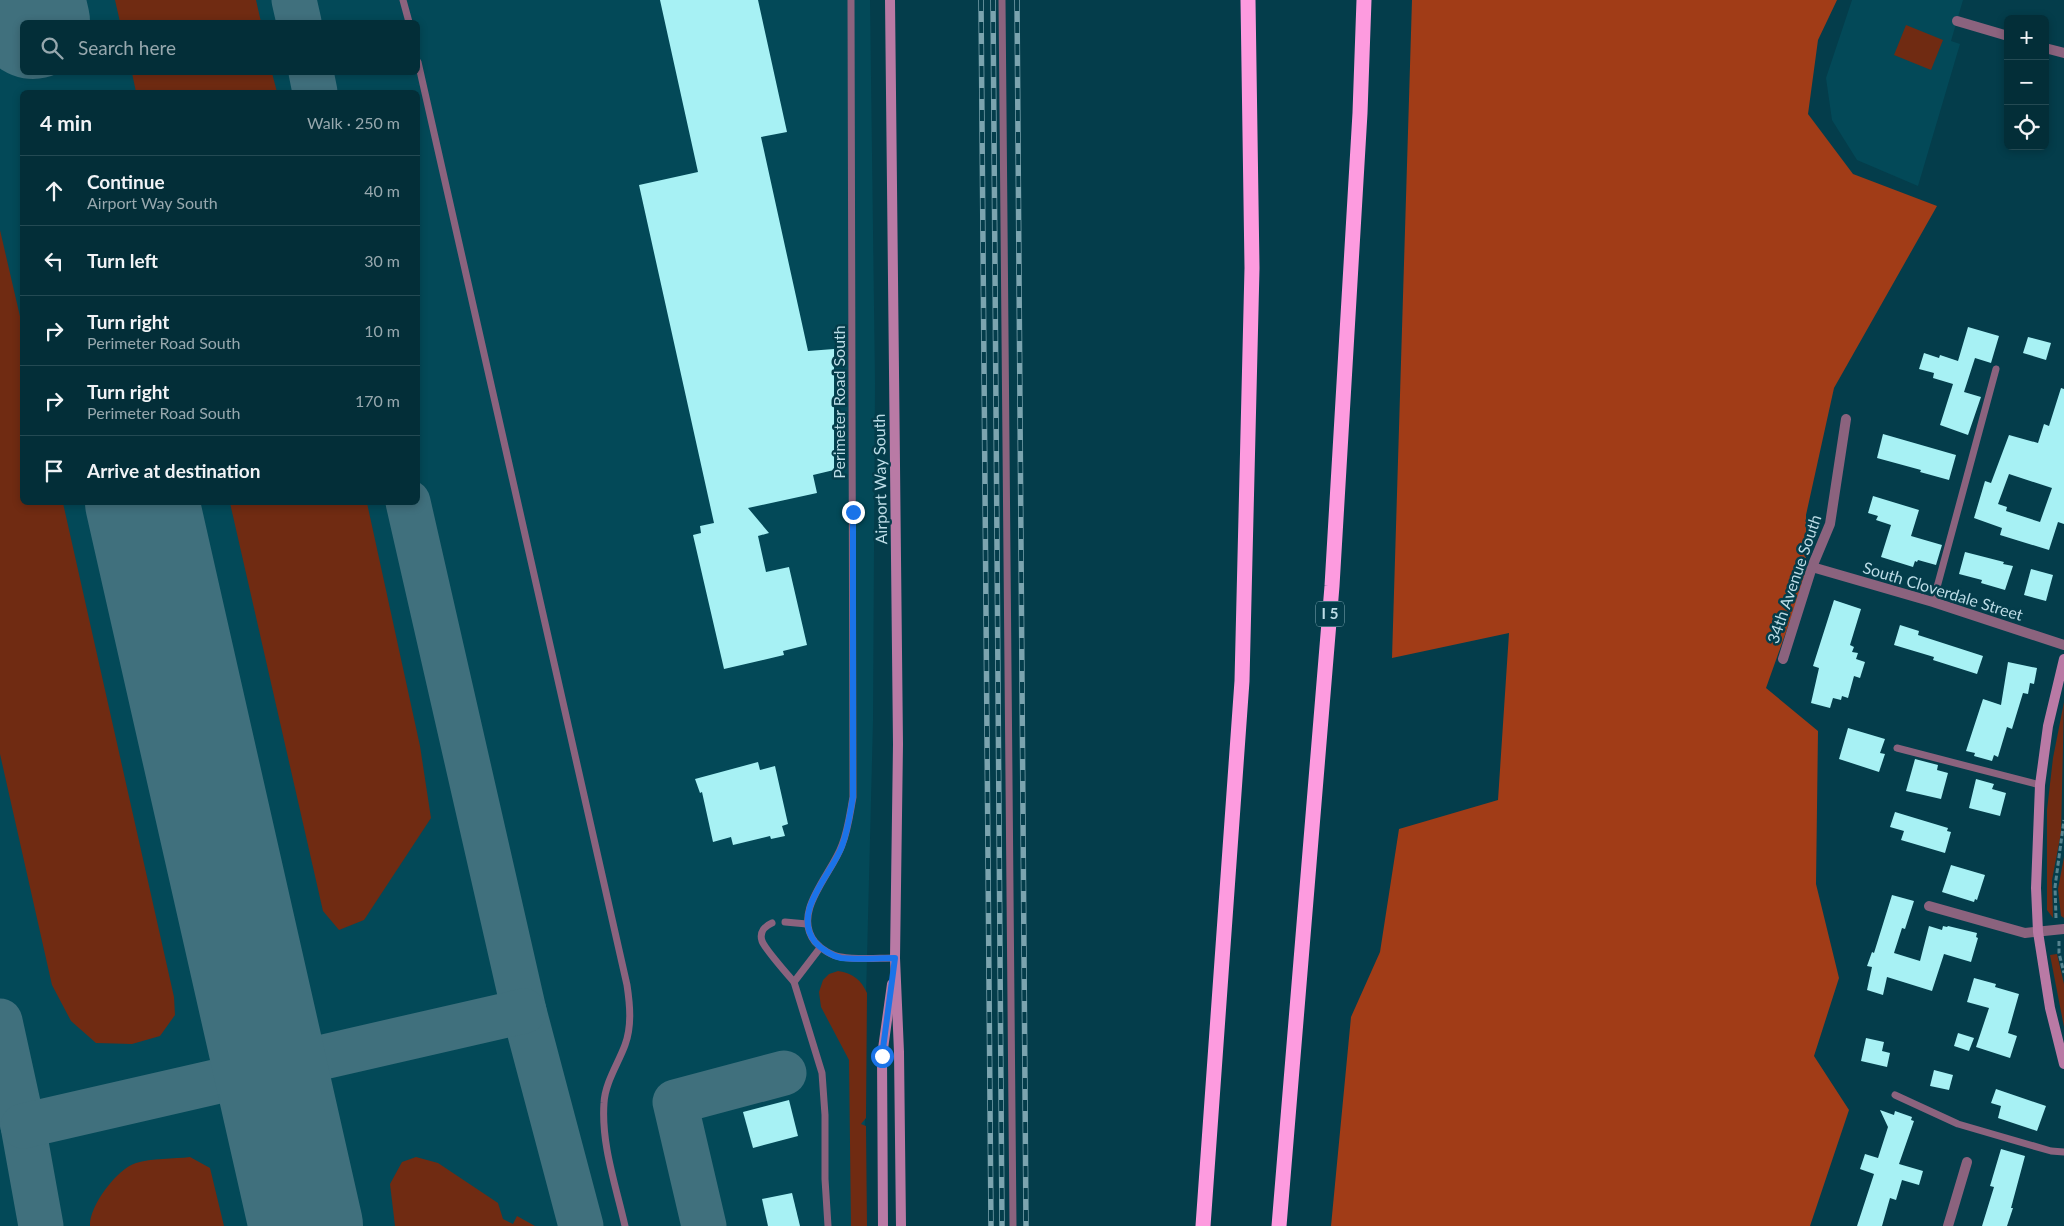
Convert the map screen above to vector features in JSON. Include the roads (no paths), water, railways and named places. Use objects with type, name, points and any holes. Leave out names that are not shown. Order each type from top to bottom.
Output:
[{"type":"highway","points":[[1203,1226],[1242,681],[1252,268],[1248,0]]},
{"type":"highway","name":"I 5","points":[[1278,1226],[1332,586],[1360,113],[1364,0]]},
{"type":"main road","name":"Airport Way South","points":[[890,0],[898,744],[895,958],[899,1052],[901,1226]]},
{"type":"main road","points":[[2064,659],[2048,726],[2040,785],[2036,888],[2038,932],[2050,1008],[2064,1064]]},
{"type":"main road","name":"Airport Way South","points":[[883,1226],[882,1056],[895,958]]},
{"type":"street","points":[[1957,21],[2004,35]]},
{"type":"street","points":[[2049,49],[2064,53]]},
{"type":"street","name":"34th Avenue South","points":[[1783,659],[1812,567],[1830,524],[1846,419]]},
{"type":"street","name":"South Cloverdale Street","points":[[1812,567],[1933,602],[2064,646]]},
{"type":"street","points":[[1929,906],[2013,930],[2038,932],[2064,928]]},
{"type":"street","points":[[1948,1226],[1967,1162]]},
{"type":"lane","points":[[404,0],[409,20]]},
{"type":"lane","name":"Perimeter Road South","points":[[807,924],[808,914],[819,888],[842,847],[853,797],[852,0]]},
{"type":"lane","points":[[1002,0],[1012,1226]]},
{"type":"lane","points":[[420,71],[627,985],[631,1013],[625,1044],[604,1100],[604,1131],[625,1226]]},
{"type":"lane","points":[[1933,602],[1996,369]]},
{"type":"lane","points":[[1897,748],[2040,785]]},
{"type":"lane","points":[[785,922],[807,924],[809,934],[820,948],[840,958],[895,958]]},
{"type":"lane","points":[[772,923],[765,926],[762,932],[762,941],[794,982],[822,1073],[828,1226]]},
{"type":"lane","points":[[794,982],[820,948]]},
{"type":"lane","points":[[1895,1094],[1958,1124],[2051,1151],[2064,1152]]},
{"type":"railway","points":[[981,0],[991,1226]]},
{"type":"railway","points":[[993,0],[1002,1226]]},
{"type":"railway","points":[[1017,0],[1026,1226]]}]
